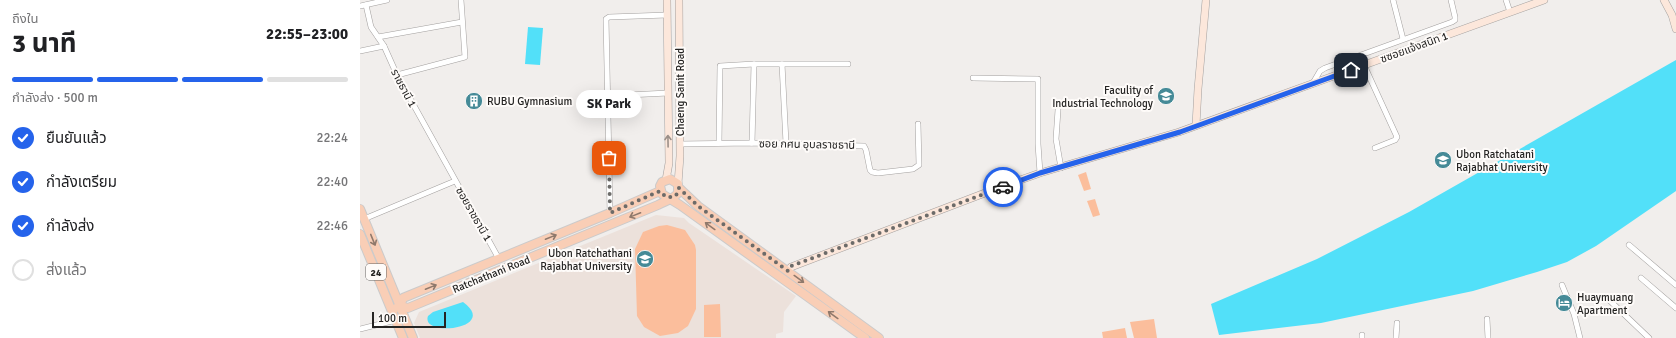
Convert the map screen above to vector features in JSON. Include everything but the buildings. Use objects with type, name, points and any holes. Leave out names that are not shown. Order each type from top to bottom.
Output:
[{"type":"main road","points":[[865,338],[670,198],[666,197],[660,191],[662,182],[666,180],[675,181],[698,206],[879,338]]},
{"type":"main road","points":[[670,198],[676,196],[679,186]]},
{"type":"main road","name":"Ratchathani Road","points":[[396,308],[403,298],[660,191]]},
{"type":"main road","name":"Ratchathani Road","points":[[396,308],[408,308],[613,224],[658,205],[670,198]]},
{"type":"main road","name":"24","points":[[360,209],[396,308]]},
{"type":"main road","points":[[610,213],[613,224]]},
{"type":"main road","name":"24","points":[[360,234],[396,308]]},
{"type":"main road","points":[[396,308],[396,320],[403,338]]},
{"type":"main road","points":[[396,308],[413,338]]},
{"type":"street","points":[[363,5],[385,0]]},
{"type":"street","points":[[397,75],[466,57],[461,0]]},
{"type":"street","name":"Chaeng Sanit Road","points":[[666,180],[669,163],[667,0]]},
{"type":"street","name":"Chaeng Sanit Road","points":[[679,0],[679,186]]},
{"type":"street","points":[[1196,125],[1206,0]]},
{"type":"street","points":[[1393,0],[1403,40]]},
{"type":"street","points":[[1313,83],[1320,71],[1325,68],[1452,22],[1455,20],[1451,0]]},
{"type":"street","points":[[1506,0],[1510,12]]},
{"type":"street","points":[[1664,0],[1674,16],[1676,29]]},
{"type":"street","name":"ซซอยแจ้งสนิท 1","points":[[788,271],[791,266],[1040,173],[1180,132],[1539,1]]},
{"type":"street","name":"ราชธานี 1","points":[[363,5],[371,26],[384,46],[397,75],[448,170]]},
{"type":"street","points":[[610,213],[606,19],[609,17],[667,15]]},
{"type":"street","points":[[378,37],[462,22]]},
{"type":"street","points":[[667,38],[679,38]]},
{"type":"street","points":[[360,51],[384,46]]},
{"type":"street","points":[[719,143],[720,66],[754,64],[848,64]]},
{"type":"street","name":"ซอย กศน อุบลราชธานี","points":[[752,143],[754,64]]},
{"type":"street","points":[[782,64],[786,143]]},
{"type":"street","points":[[1364,65],[1397,137],[1395,140],[1375,148]]},
{"type":"street","points":[[973,78],[1038,79],[1038,144],[1040,173]]},
{"type":"street","points":[[608,96],[668,93]]},
{"type":"street","points":[[1058,110],[1056,139],[1061,168]]},
{"type":"street","name":"ซอย กศน อุบลราชธานี","points":[[680,144],[786,143],[864,146],[870,170],[878,173],[914,169],[919,165],[918,124]]},
{"type":"street","name":"ซอยราชธานี 1","points":[[448,170],[499,259]]},
{"type":"street","points":[[364,219],[455,181]]},
{"type":"street","points":[[1629,244],[1676,285]]},
{"type":"street","points":[[1641,278],[1676,308]]},
{"type":"street","points":[[1562,285],[1574,314],[1580,338]]},
{"type":"street","points":[[1606,297],[1649,338]]},
{"type":"street","points":[[1487,319],[1488,338]]},
{"type":"street","points":[[360,328],[396,320]]},
{"type":"street","points":[[1396,338],[1397,323]]},
{"type":"shaded area","points":[[1086,172],[1091,189],[1084,191],[1078,175]]},
{"type":"shaded area","points":[[1095,199],[1100,215],[1093,217],[1087,201]]},
{"type":"shaded area","name":"Ubon Ratchathani Rajabhat University","points":[[656,215],[684,218],[689,223],[796,296],[784,312],[783,332],[776,334],[776,338],[420,338],[414,323],[419,312]]},
{"type":"shaded area","points":[[667,225],[685,230],[695,245],[696,309],[688,326],[678,333],[660,336],[644,327],[637,316],[635,249],[643,232],[659,226]]},
{"type":"shaded area","points":[[720,304],[721,337],[704,337],[704,305]]},
{"type":"shaded area","points":[[1154,319],[1157,338],[1134,338],[1130,322]]},
{"type":"shaded area","points":[[1125,328],[1127,338],[1103,338],[1102,332]]},
{"type":"water","points":[[528,27],[543,28],[540,65],[525,64]]},
{"type":"water","points":[[1676,60],[1676,191],[1596,246],[1567,262],[1473,291],[1321,323],[1219,335],[1211,304],[1317,259],[1409,212]]},
{"type":"water","points":[[463,302],[472,311],[472,319],[466,324],[445,328],[435,327],[429,323],[428,316],[433,312]]},
{"type":"way so far","points":[[609,158],[610,213],[660,191],[666,197],[674,197],[678,193],[679,188],[698,206],[788,271],[791,266],[1003,187]]},
{"type":"place","name":"Faculity of Industrial Technology","points":[[1166,96]]},
{"type":"place","name":"RUBU Gymnasium","points":[[474,101]]},
{"type":"place","name":"SK Park","points":[[609,158]]},
{"type":"place","name":"Ubon Ratchatani Rajabhat University","points":[[1443,160]]},
{"type":"place","name":"Ubon Ratchathani Rajabhat University","points":[[645,259]]},
{"type":"place","name":"Huaymuang Apartment","points":[[1564,303]]},
{"type":"route","points":[[1003,187],[1040,173],[1180,132],[1351,70]]}]
